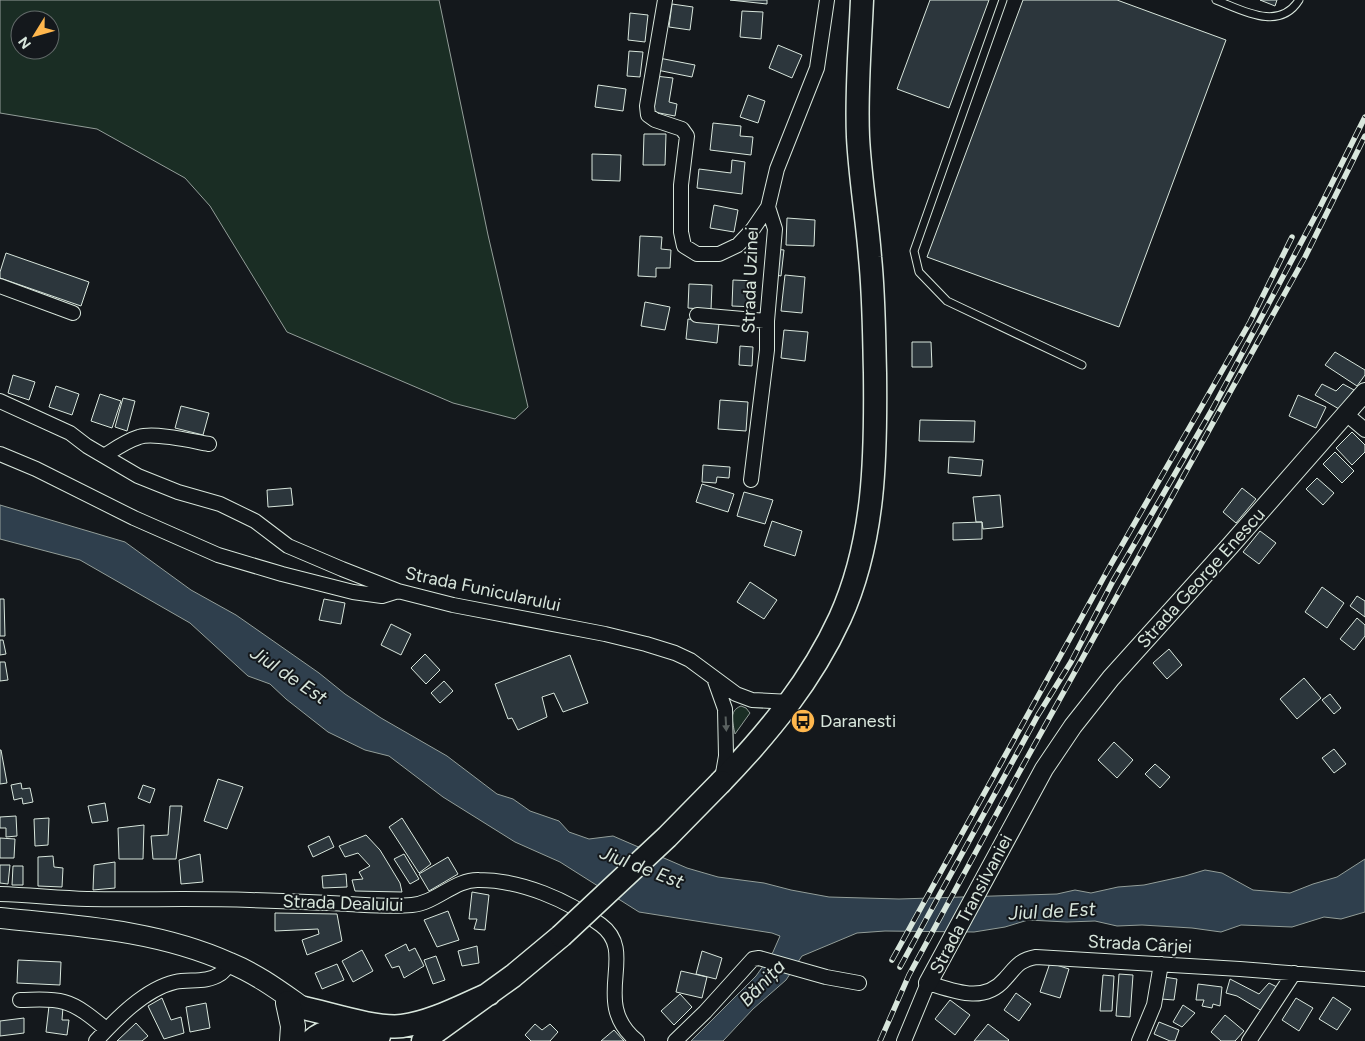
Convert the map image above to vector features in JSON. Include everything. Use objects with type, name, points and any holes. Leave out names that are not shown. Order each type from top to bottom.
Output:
[{"type":"highway","points":[[290,1000],[293,1026],[292,1041]]},
{"type":"main road","points":[[424,1041],[489,994],[561,936],[667,837],[728,775],[791,702],[822,653],[840,616],[863,548],[870,508],[875,452],[870,258],[858,139],[858,76],[862,0]]},
{"type":"main road","points":[[0,918],[76,925],[139,934],[178,944],[231,963],[345,1036]]},
{"type":"main road","points":[[290,1000],[380,1025],[402,1026],[432,1018],[489,994]]},
{"type":"main road","points":[[290,1000],[303,1027],[306,1041]]},
{"type":"main road","points":[[311,1041],[322,1033],[345,1036],[381,1036],[409,1033],[456,1019]]},
{"type":"street","points":[[665,0],[647,106],[648,115],[655,120],[682,130],[687,136],[681,185],[681,232],[684,246],[698,254],[719,254],[738,245],[753,229],[768,207]]},
{"type":"street","name":"Strada Uzinei","points":[[751,480],[767,350],[767,321],[775,229],[768,207],[777,169],[817,68],[827,0]]},
{"type":"street","points":[[0,286],[73,313]]},
{"type":"street","points":[[697,315],[767,321]]},
{"type":"street","name":"Strada George Enescu","points":[[1044,769],[1073,726],[1111,678],[1365,392]]},
{"type":"street","name":"Strada Funicularului","points":[[0,401],[70,433],[87,446],[138,476],[178,492],[220,504],[255,521],[288,546],[398,591],[453,605],[605,634],[646,644],[690,660],[736,694],[752,700],[791,702]]},
{"type":"street","points":[[1346,414],[1365,430]]},
{"type":"street","points":[[104,456],[131,439],[141,436],[160,436],[209,444]]},
{"type":"street","points":[[0,454],[36,469],[134,518],[218,555],[353,592],[382,596],[398,591]]},
{"type":"street","points":[[714,678],[725,709],[728,775]]},
{"type":"street","name":"Strada Transilvaniei","points":[[904,1041],[928,983],[1044,769]]},
{"type":"street","name":"Strada Dealului","points":[[0,894],[86,899],[226,899],[396,906],[426,902],[466,882],[478,880],[521,886],[566,903],[607,930],[616,948],[615,1010],[625,1029],[637,1041]]},
{"type":"street","name":"Strada Cârjei","points":[[928,983],[964,993],[976,995],[986,993],[1004,982],[1016,965],[1026,958],[1036,957],[1365,979]]},
{"type":"street","points":[[675,1041],[705,1012],[753,959],[766,959],[826,977],[859,983]]},
{"type":"street","points":[[96,1041],[106,1029],[143,997],[174,982],[208,979],[220,974],[231,963]]},
{"type":"street","points":[[1139,1041],[1154,1005],[1161,964]]},
{"type":"street","points":[[1249,1041],[1294,974]]},
{"type":"street","points":[[20,1000],[63,1002],[78,1009],[106,1029]]},
{"type":"lane","points":[[1003,0],[914,251],[919,272],[947,301],[1082,365]]},
{"type":"lane","points":[[1216,0],[1262,17],[1276,17],[1288,12],[1299,0]]},
{"type":"green space","points":[[0,0],[439,0],[488,235],[528,407],[515,419],[453,403],[287,332],[210,206],[185,178],[97,129],[0,113]]},
{"type":"green space","points":[[741,706],[750,713],[735,734],[733,714]]},
{"type":"water","points":[[0,505],[125,542],[191,590],[236,615],[381,718],[447,756],[497,794],[513,799],[530,811],[559,821],[569,832],[589,839],[613,836],[687,868],[718,877],[764,883],[829,897],[899,899],[1057,894],[1075,890],[1091,893],[1118,887],[1144,885],[1205,870],[1222,873],[1253,890],[1290,893],[1337,877],[1365,859],[1365,912],[1341,919],[1324,917],[1292,927],[1241,925],[1221,932],[1142,925],[1117,926],[1095,921],[1028,920],[1005,927],[974,932],[885,931],[857,933],[802,956],[786,980],[753,1009],[723,1041],[691,1041],[756,976],[773,952],[780,936],[772,933],[639,912],[560,862],[515,842],[443,797],[389,756],[365,750],[328,732],[270,684],[248,676],[190,623],[80,560],[0,539]]},
{"type":"building","points":[[730,0],[767,0],[767,4]]},
{"type":"building","points":[[930,0],[989,0],[949,108],[897,89]]},
{"type":"building","points":[[1023,0],[1117,0],[1226,40],[1119,327],[927,257]]},
{"type":"building","points":[[1260,0],[1277,0],[1275,6]]},
{"type":"building","points":[[672,4],[693,7],[690,30],[669,27]]},
{"type":"building","points":[[742,11],[763,12],[761,39],[740,37]]},
{"type":"building","points":[[630,13],[648,15],[645,42],[628,40]]},
{"type":"building","points":[[778,45],[802,55],[792,78],[769,68]]},
{"type":"building","points":[[629,51],[643,52],[640,77],[627,76]]},
{"type":"building","points":[[659,58],[695,65],[692,77],[657,70]]},
{"type":"building","points":[[655,76],[673,78],[669,102],[677,104],[675,116],[654,112],[655,101],[651,100]]},
{"type":"building","points":[[598,85],[626,89],[623,111],[595,107]]},
{"type":"building","points":[[748,95],[765,101],[758,123],[740,117]]},
{"type":"building","points":[[713,123],[741,126],[740,136],[753,137],[751,155],[710,150]]},
{"type":"building","points":[[644,134],[666,134],[665,165],[643,165]]},
{"type":"building","points":[[592,154],[621,155],[620,181],[592,180]]},
{"type":"building","points":[[732,160],[745,162],[742,194],[697,188],[699,169],[731,173]]},
{"type":"building","points":[[714,205],[738,210],[734,232],[710,228]]},
{"type":"building","points":[[787,218],[815,220],[814,246],[786,245]]},
{"type":"building","points":[[640,236],[662,237],[661,249],[671,250],[670,268],[656,268],[656,277],[638,276]]},
{"type":"building","points":[[774,249],[784,250],[781,276],[772,274]]},
{"type":"building","points":[[6,253],[89,282],[81,306],[0,278]]},
{"type":"building","points":[[785,275],[805,277],[802,313],[781,311]]},
{"type":"building","points":[[733,280],[756,281],[755,307],[732,306]]},
{"type":"building","points":[[689,284],[712,285],[711,310],[688,308]]},
{"type":"building","points":[[645,302],[670,307],[665,330],[641,326]]},
{"type":"building","points":[[688,319],[719,323],[717,343],[686,339]]},
{"type":"building","points":[[784,330],[808,332],[805,361],[781,358]]},
{"type":"building","points":[[912,342],[931,342],[932,367],[912,367]]},
{"type":"building","points":[[740,346],[753,347],[752,366],[739,365]]},
{"type":"building","points":[[1335,352],[1365,370],[1365,375],[1357,386],[1325,365]]},
{"type":"building","points":[[13,375],[35,382],[29,400],[8,393]]},
{"type":"building","points":[[1322,384],[1336,391],[1343,384],[1354,390],[1339,409],[1315,395]]},
{"type":"building","points":[[56,386],[79,394],[72,415],[49,407]]},
{"type":"building","points":[[100,394],[121,401],[112,428],[91,421]]},
{"type":"building","points":[[1298,395],[1326,407],[1316,428],[1289,416]]},
{"type":"building","points":[[123,398],[135,401],[127,431],[115,427]]},
{"type":"building","points":[[720,400],[748,402],[746,431],[718,429]]},
{"type":"building","points":[[181,406],[209,413],[203,435],[175,428]]},
{"type":"building","points":[[920,420],[975,421],[974,442],[919,441]]},
{"type":"building","points":[[1352,432],[1365,445],[1365,452],[1352,465],[1336,448]]},
{"type":"building","points":[[1335,452],[1354,471],[1342,483],[1323,464]]},
{"type":"building","points":[[949,457],[983,460],[981,476],[948,473]]},
{"type":"building","points":[[703,465],[730,467],[729,478],[717,477],[716,483],[702,482]]},
{"type":"building","points":[[1317,478],[1334,493],[1323,505],[1306,489]]},
{"type":"building","points":[[702,484],[734,494],[728,512],[696,502]]},
{"type":"building","points":[[291,488],[293,505],[268,507],[267,490]]},
{"type":"building","points":[[1242,488],[1256,499],[1236,523],[1223,512]]},
{"type":"building","points":[[744,492],[773,500],[765,524],[737,516]]},
{"type":"building","points":[[1000,495],[1003,527],[983,529],[982,522],[976,522],[973,497]]},
{"type":"building","points":[[772,521],[802,531],[795,556],[764,546]]},
{"type":"building","points":[[982,522],[982,539],[953,540],[953,523]]},
{"type":"building","points":[[1260,531],[1276,543],[1259,564],[1243,552]]},
{"type":"building","points":[[750,582],[777,600],[764,619],[737,602]]},
{"type":"building","points":[[1322,587],[1344,603],[1327,628],[1305,612]]},
{"type":"building","points":[[1357,596],[1365,601],[1365,617],[1350,606]]},
{"type":"building","points":[[0,599],[4,599],[5,636],[0,636]]},
{"type":"building","points":[[324,599],[345,603],[341,624],[319,620]]},
{"type":"building","points":[[1357,618],[1365,625],[1365,636],[1354,650],[1340,639]]},
{"type":"building","points":[[391,624],[411,634],[401,655],[381,645]]},
{"type":"building","points":[[0,640],[3,640],[6,654],[0,655]]},
{"type":"building","points":[[1169,649],[1182,665],[1167,679],[1153,663]]},
{"type":"building","points":[[425,654],[440,670],[426,684],[411,668]]},
{"type":"building","points":[[570,655],[588,703],[563,712],[554,693],[542,697],[547,717],[518,730],[512,718],[508,719],[495,684]]},
{"type":"building","points":[[0,662],[5,662],[8,680],[0,681]]},
{"type":"building","points":[[1304,678],[1321,698],[1297,719],[1280,699]]},
{"type":"building","points":[[444,681],[453,691],[440,703],[431,693]]},
{"type":"building","points":[[1330,694],[1341,708],[1334,714],[1322,700]]},
{"type":"building","points":[[1114,742],[1133,760],[1117,778],[1098,760]]},
{"type":"building","points":[[1334,749],[1346,764],[1334,773],[1322,758]]},
{"type":"building","points":[[0,750],[7,783],[0,784]]},
{"type":"building","points":[[1155,764],[1170,777],[1160,788],[1145,774]]},
{"type":"building","points":[[218,779],[243,787],[227,829],[204,821]]},
{"type":"building","points":[[21,783],[22,789],[30,788],[33,802],[23,804],[22,798],[14,800],[11,785]]},
{"type":"building","points":[[143,785],[155,789],[150,803],[138,798]]},
{"type":"building","points":[[105,803],[108,821],[92,823],[88,806]]},
{"type":"building","points":[[170,806],[182,806],[176,859],[153,859],[151,836],[168,835]]},
{"type":"building","points":[[16,816],[17,836],[6,837],[6,828],[0,828],[0,817]]},
{"type":"building","points":[[49,818],[48,845],[35,846],[34,819]]},
{"type":"building","points":[[402,818],[431,864],[419,873],[389,827]]},
{"type":"building","points":[[144,825],[143,859],[119,859],[118,828]]},
{"type":"building","points":[[366,835],[380,850],[400,883],[402,892],[355,891],[352,880],[363,879],[359,872],[370,866],[358,853],[345,857],[339,846]]},
{"type":"building","points":[[329,836],[334,847],[313,857],[308,846]]},
{"type":"building","points":[[0,838],[15,839],[14,858],[0,858]]},
{"type":"building","points":[[200,854],[203,882],[181,884],[179,860]]},
{"type":"building","points":[[404,854],[419,879],[410,884],[394,859]]},
{"type":"building","points":[[53,856],[54,867],[63,868],[62,887],[38,886],[38,857]]},
{"type":"building","points":[[448,857],[458,874],[429,891],[419,874]]},
{"type":"building","points":[[115,862],[115,888],[93,890],[94,865]]},
{"type":"building","points":[[0,865],[10,865],[8,884],[0,883]]},
{"type":"building","points":[[13,866],[23,866],[23,885],[12,885]]},
{"type":"building","points":[[346,874],[347,887],[323,888],[322,876]]},
{"type":"building","points":[[472,892],[489,895],[485,930],[474,929],[477,919],[469,919]]},
{"type":"building","points":[[448,911],[459,940],[437,947],[424,920]]},
{"type":"building","points":[[275,913],[337,914],[342,941],[307,955],[302,940],[319,934],[318,929],[275,931]]},
{"type":"building","points":[[406,944],[409,951],[415,948],[424,966],[404,978],[399,966],[392,968],[385,955]]},
{"type":"building","points":[[477,946],[479,963],[462,966],[458,951]]},
{"type":"building","points":[[362,950],[373,971],[353,982],[342,961]]},
{"type":"building","points":[[702,951],[722,958],[716,979],[696,974]]},
{"type":"building","points":[[436,956],[445,980],[433,984],[424,960]]},
{"type":"building","points":[[18,960],[61,962],[60,985],[17,983]]},
{"type":"building","points":[[1050,963],[1069,969],[1060,998],[1040,992]]},
{"type":"building","points":[[337,964],[344,980],[322,989],[315,973]]},
{"type":"building","points":[[681,971],[707,977],[702,998],[676,992]]},
{"type":"building","points":[[1119,974],[1133,975],[1130,1017],[1116,1016]]},
{"type":"building","points":[[1103,975],[1114,976],[1112,1011],[1100,1011]]},
{"type":"building","points":[[1164,977],[1177,979],[1174,1000],[1161,999]]},
{"type":"building","points":[[1230,979],[1259,994],[1269,983],[1279,988],[1262,1011],[1237,996],[1226,993]]},
{"type":"building","points":[[1198,984],[1222,987],[1220,1006],[1213,1004],[1212,1008],[1202,1006],[1204,1000],[1196,1000]]},
{"type":"building","points":[[1016,993],[1031,1004],[1019,1021],[1004,1010]]},
{"type":"building","points":[[680,994],[692,1007],[674,1025],[661,1011]]},
{"type":"building","points":[[1333,997],[1351,1009],[1337,1030],[1319,1019]]},
{"type":"building","points":[[162,998],[171,1020],[181,1017],[184,1033],[164,1039],[148,1006]]},
{"type":"building","points":[[1296,998],[1313,1008],[1299,1031],[1282,1020]]},
{"type":"building","points":[[950,1000],[970,1015],[955,1035],[935,1019]]},
{"type":"building","points":[[206,1003],[210,1028],[190,1032],[186,1007]]},
{"type":"building","points":[[1183,1005],[1195,1013],[1182,1027],[1173,1022]]},
{"type":"building","points":[[49,1006],[63,1007],[62,1020],[69,1020],[67,1035],[46,1032]]},
{"type":"building","points":[[1225,1015],[1244,1031],[1235,1041],[1221,1041],[1211,1032]]},
{"type":"building","points":[[24,1018],[24,1033],[0,1036],[0,1021]]},
{"type":"building","points":[[1159,1022],[1179,1030],[1175,1041],[1170,1041],[1154,1034]]},
{"type":"building","points":[[136,1023],[148,1036],[142,1041],[117,1041]]},
{"type":"building","points":[[535,1024],[542,1030],[550,1024],[558,1032],[550,1041],[531,1041],[525,1035]]},
{"type":"building","points":[[988,1024],[1009,1040],[974,1041]]},
{"type":"building","points":[[614,1030],[624,1041],[601,1041]]},
{"type":"railway","points":[[900,967],[1038,715],[1071,662],[1113,581],[1213,408],[1319,209],[1365,117]]},
{"type":"railway","points":[[880,1041],[909,975],[1305,257],[1365,136]]},
{"type":"railway","points":[[892,960],[1110,566],[1250,322],[1292,237]]},
{"type":"place","name":"Daranesti","points":[[803,721]]},
{"type":"water label","name":"Jiul de Est","points":[[289,675]]},
{"type":"water label","name":"Jiul de Est","points":[[642,867]]},
{"type":"water label","name":"Jiul de Est","points":[[1052,911]]},
{"type":"water label","name":"Bănița","points":[[762,983]]}]
